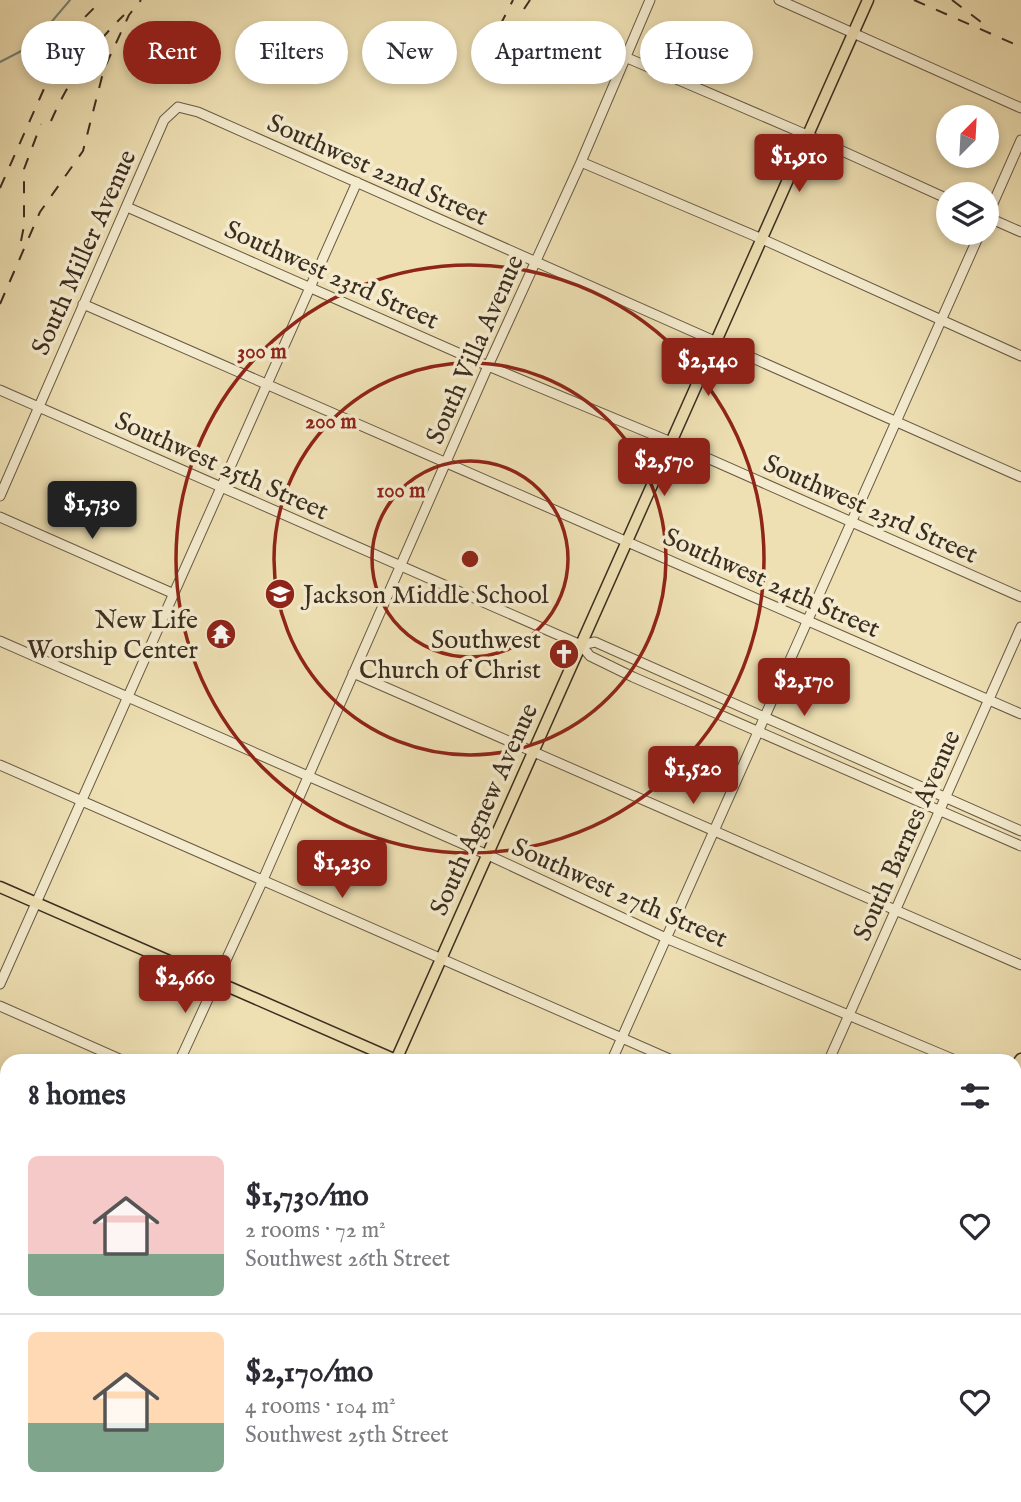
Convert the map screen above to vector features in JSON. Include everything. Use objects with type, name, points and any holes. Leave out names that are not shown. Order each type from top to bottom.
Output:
[{"type":"main road","name":"South Agnew Avenue","points":[[399,1054],[868,0]]},
{"type":"main road","points":[[0,887],[382,1054]]},
{"type":"street","name":"South Villa Avenue","points":[[626,55],[650,0]]},
{"type":"street","points":[[779,0],[1021,108]]},
{"type":"street","points":[[626,57],[936,194]]},
{"type":"street","name":"South Villa Avenue","points":[[183,1054],[262,882],[614,84]]},
{"type":"street","name":"Southwest 22nd Street","points":[[177,107],[198,112],[1021,477]]},
{"type":"street","name":"South Miller Avenue","points":[[0,496],[164,120],[177,107]]},
{"type":"street","points":[[999,190],[1021,140]]},
{"type":"street","points":[[581,162],[762,239],[1021,356]]},
{"type":"street","points":[[0,984],[357,182]]},
{"type":"street","name":"Southwest 23rd Street","points":[[127,207],[488,366],[671,442],[1021,597]]},
{"type":"street","points":[[999,222],[1021,232]]},
{"type":"street","points":[[615,1054],[975,245]]},
{"type":"street","name":"Southwest 24th Street","points":[[83,304],[1021,714]]},
{"type":"street","name":"Southwest 25th Street","points":[[0,390],[581,645],[590,656],[1021,846]]},
{"type":"street","points":[[0,517],[172,593]]},
{"type":"street","name":"South Barnes Avenue","points":[[832,1054],[1021,627]]},
{"type":"street","name":"Southwest 27th Street","points":[[0,641],[488,855],[667,939],[942,1054]]},
{"type":"street","name":"Southwest 25th Street","points":[[581,645],[595,642],[1021,831]]},
{"type":"street","points":[[353,673],[1021,965]]},
{"type":"street","points":[[0,765],[658,1054]]},
{"type":"street","points":[[0,1006],[108,1054]]},
{"type":"waterway","points":[[0,62],[31,46],[70,0]]},
{"type":"railway","points":[[0,188],[63,46],[80,22],[102,0]]},
{"type":"railway","points":[[0,304],[40,212],[83,151],[104,69],[129,15],[141,0]]},
{"type":"railway","points":[[502,21],[513,0]]},
{"type":"railway","points":[[524,9],[530,0]]},
{"type":"railway","points":[[914,0],[1021,47]]},
{"type":"railway","points":[[952,0],[981,22]]},
{"type":"railway","points":[[51,121],[82,64],[124,15]]},
{"type":"railway","points":[[21,241],[24,226],[24,169],[41,124]]},
{"type":"place","name":"Jackson Middle School","points":[[280,594]]},
{"type":"place","name":"New Life Worship Center","points":[[221,634]]},
{"type":"place","name":"Southwest Church of Christ","points":[[564,654]]}]
